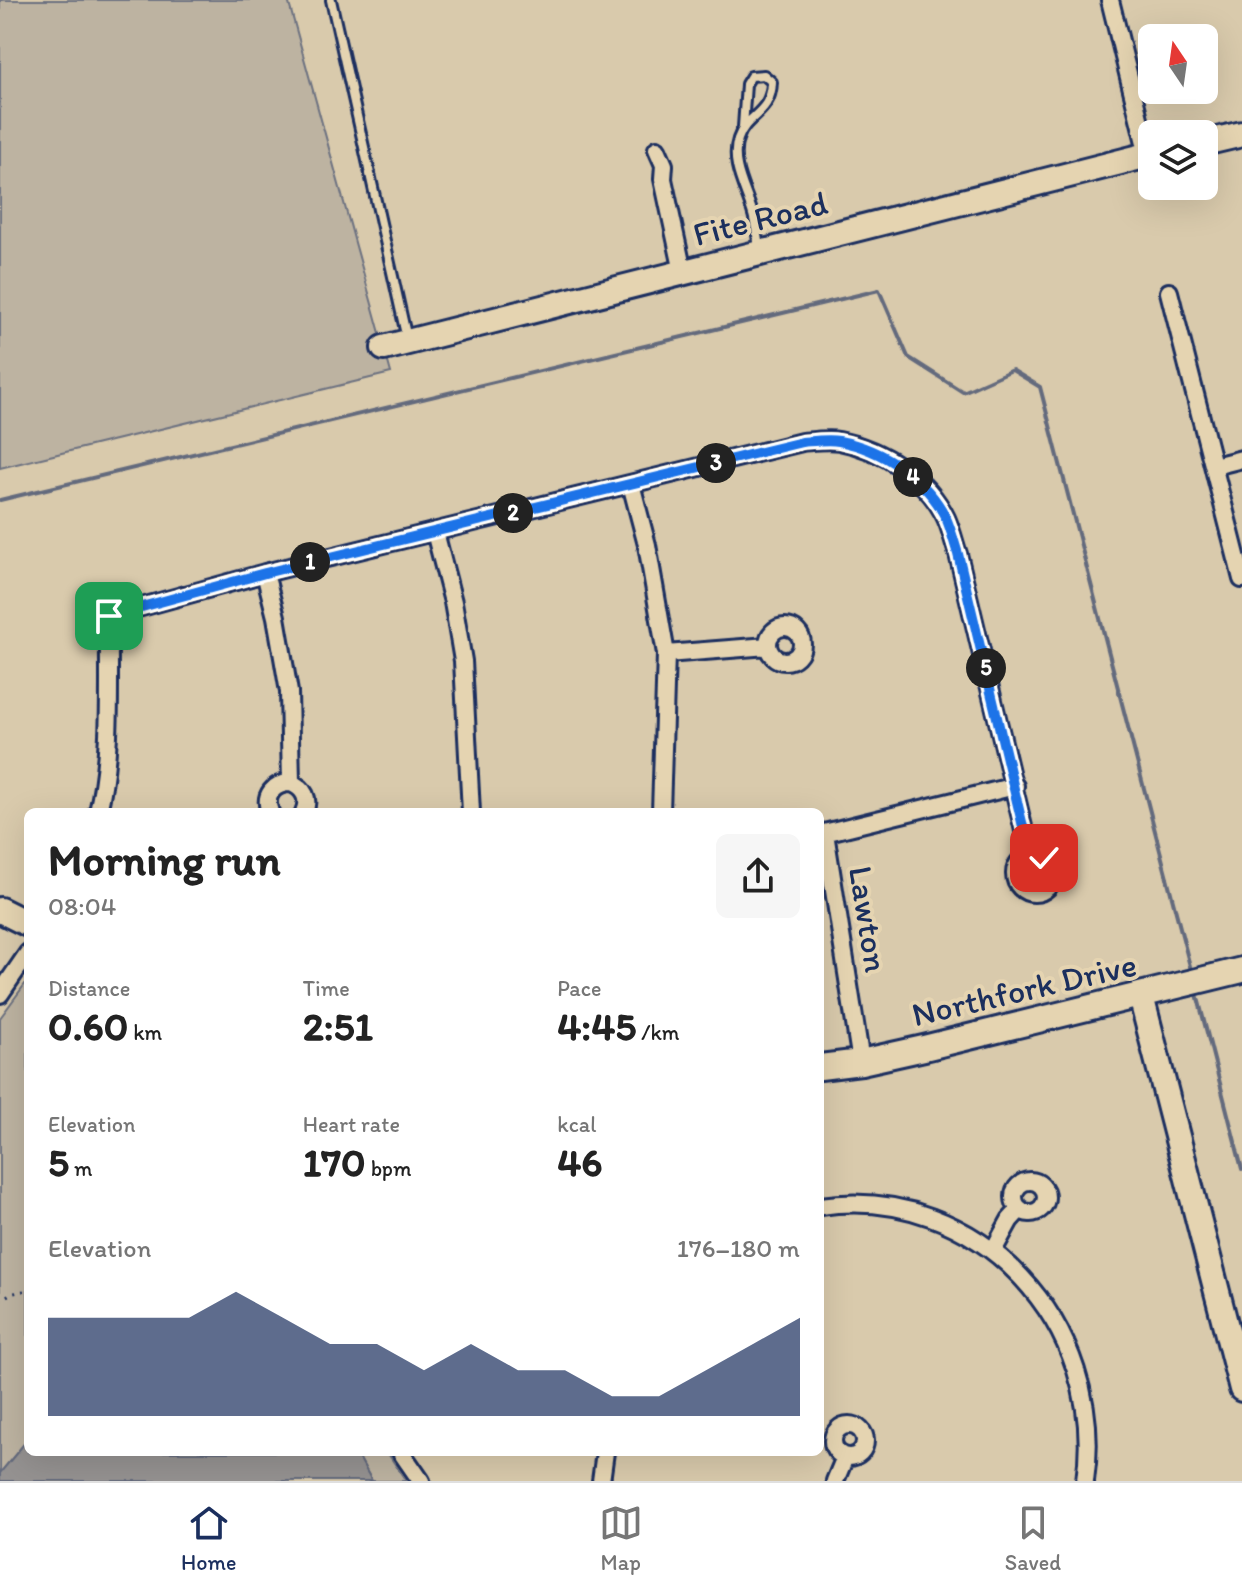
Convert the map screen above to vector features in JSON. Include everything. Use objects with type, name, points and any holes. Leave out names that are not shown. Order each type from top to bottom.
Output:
[{"type":"street","points":[[1110,0],[1141,120]]},
{"type":"street","points":[[1218,140],[1242,134]]},
{"type":"street","points":[[657,149],[664,165],[663,179],[683,272]]},
{"type":"street","name":"Fite Road","points":[[384,348],[1138,157]]},
{"type":"street","points":[[1169,292],[1242,579]]},
{"type":"street","points":[[99,808],[108,732],[109,616],[265,573],[802,442],[838,441],[865,449],[904,469],[929,492],[946,518],[1030,856]]},
{"type":"street","points":[[1214,466],[1242,459]]},
{"type":"street","points":[[631,484],[647,545],[666,654],[661,808]]},
{"type":"street","points":[[435,532],[453,602],[463,661],[471,808]]},
{"type":"street","points":[[265,573],[289,692],[291,783]]},
{"type":"street","points":[[666,654],[768,646]]},
{"type":"street","points":[[269,808],[270,792],[276,786],[291,783],[307,799],[305,808]]},
{"type":"street","points":[[824,833],[1015,786]]},
{"type":"street","name":"Lawton","points":[[824,839],[861,1062]]},
{"type":"street","points":[[0,910],[24,922]]},
{"type":"street","points":[[0,994],[24,959]]},
{"type":"street","name":"Northfork Drive","points":[[824,1067],[861,1062],[1242,970]]},
{"type":"street","points":[[1141,996],[1242,1389]]},
{"type":"street","points":[[824,1206],[864,1204],[911,1211],[962,1231],[993,1251],[1021,1276],[1039,1296],[1069,1350],[1082,1387],[1088,1424],[1085,1481]]},
{"type":"street","points":[[993,1251],[1010,1220],[1020,1209]]},
{"type":"street","points":[[404,1456],[421,1481]]},
{"type":"street","points":[[601,1481],[604,1456]]},
{"type":"street","points":[[835,1481],[845,1457]]},
{"type":"lane","points":[[331,0],[408,342]]},
{"type":"lane","points":[[743,127],[765,108],[772,82],[764,75],[751,76],[746,84],[736,165],[753,215],[760,253]]},
{"type":"path","points":[[0,1300],[24,1291]]},
{"type":"shaded area","points":[[0,0],[288,0],[391,373],[0,468]]},
{"type":"shaded area","points":[[24,985],[24,1444],[0,1473],[0,1018]]},
{"type":"shaded area","points":[[24,1444],[24,1456],[358,1456],[372,1481],[0,1481],[0,1473]]},
{"type":"shaded area","points":[[358,1456],[390,1456],[406,1481],[372,1481]]},
{"type":"waterway","points":[[0,500],[879,290],[908,357],[963,392],[1012,370],[1040,387],[1192,974]]},
{"type":"waterway","points":[[1196,990],[1242,1169]]},
{"type":"route","points":[[109,616],[265,573],[802,442],[838,441],[884,457],[904,469],[929,492],[946,518],[958,554],[1030,856],[1044,858]]}]
